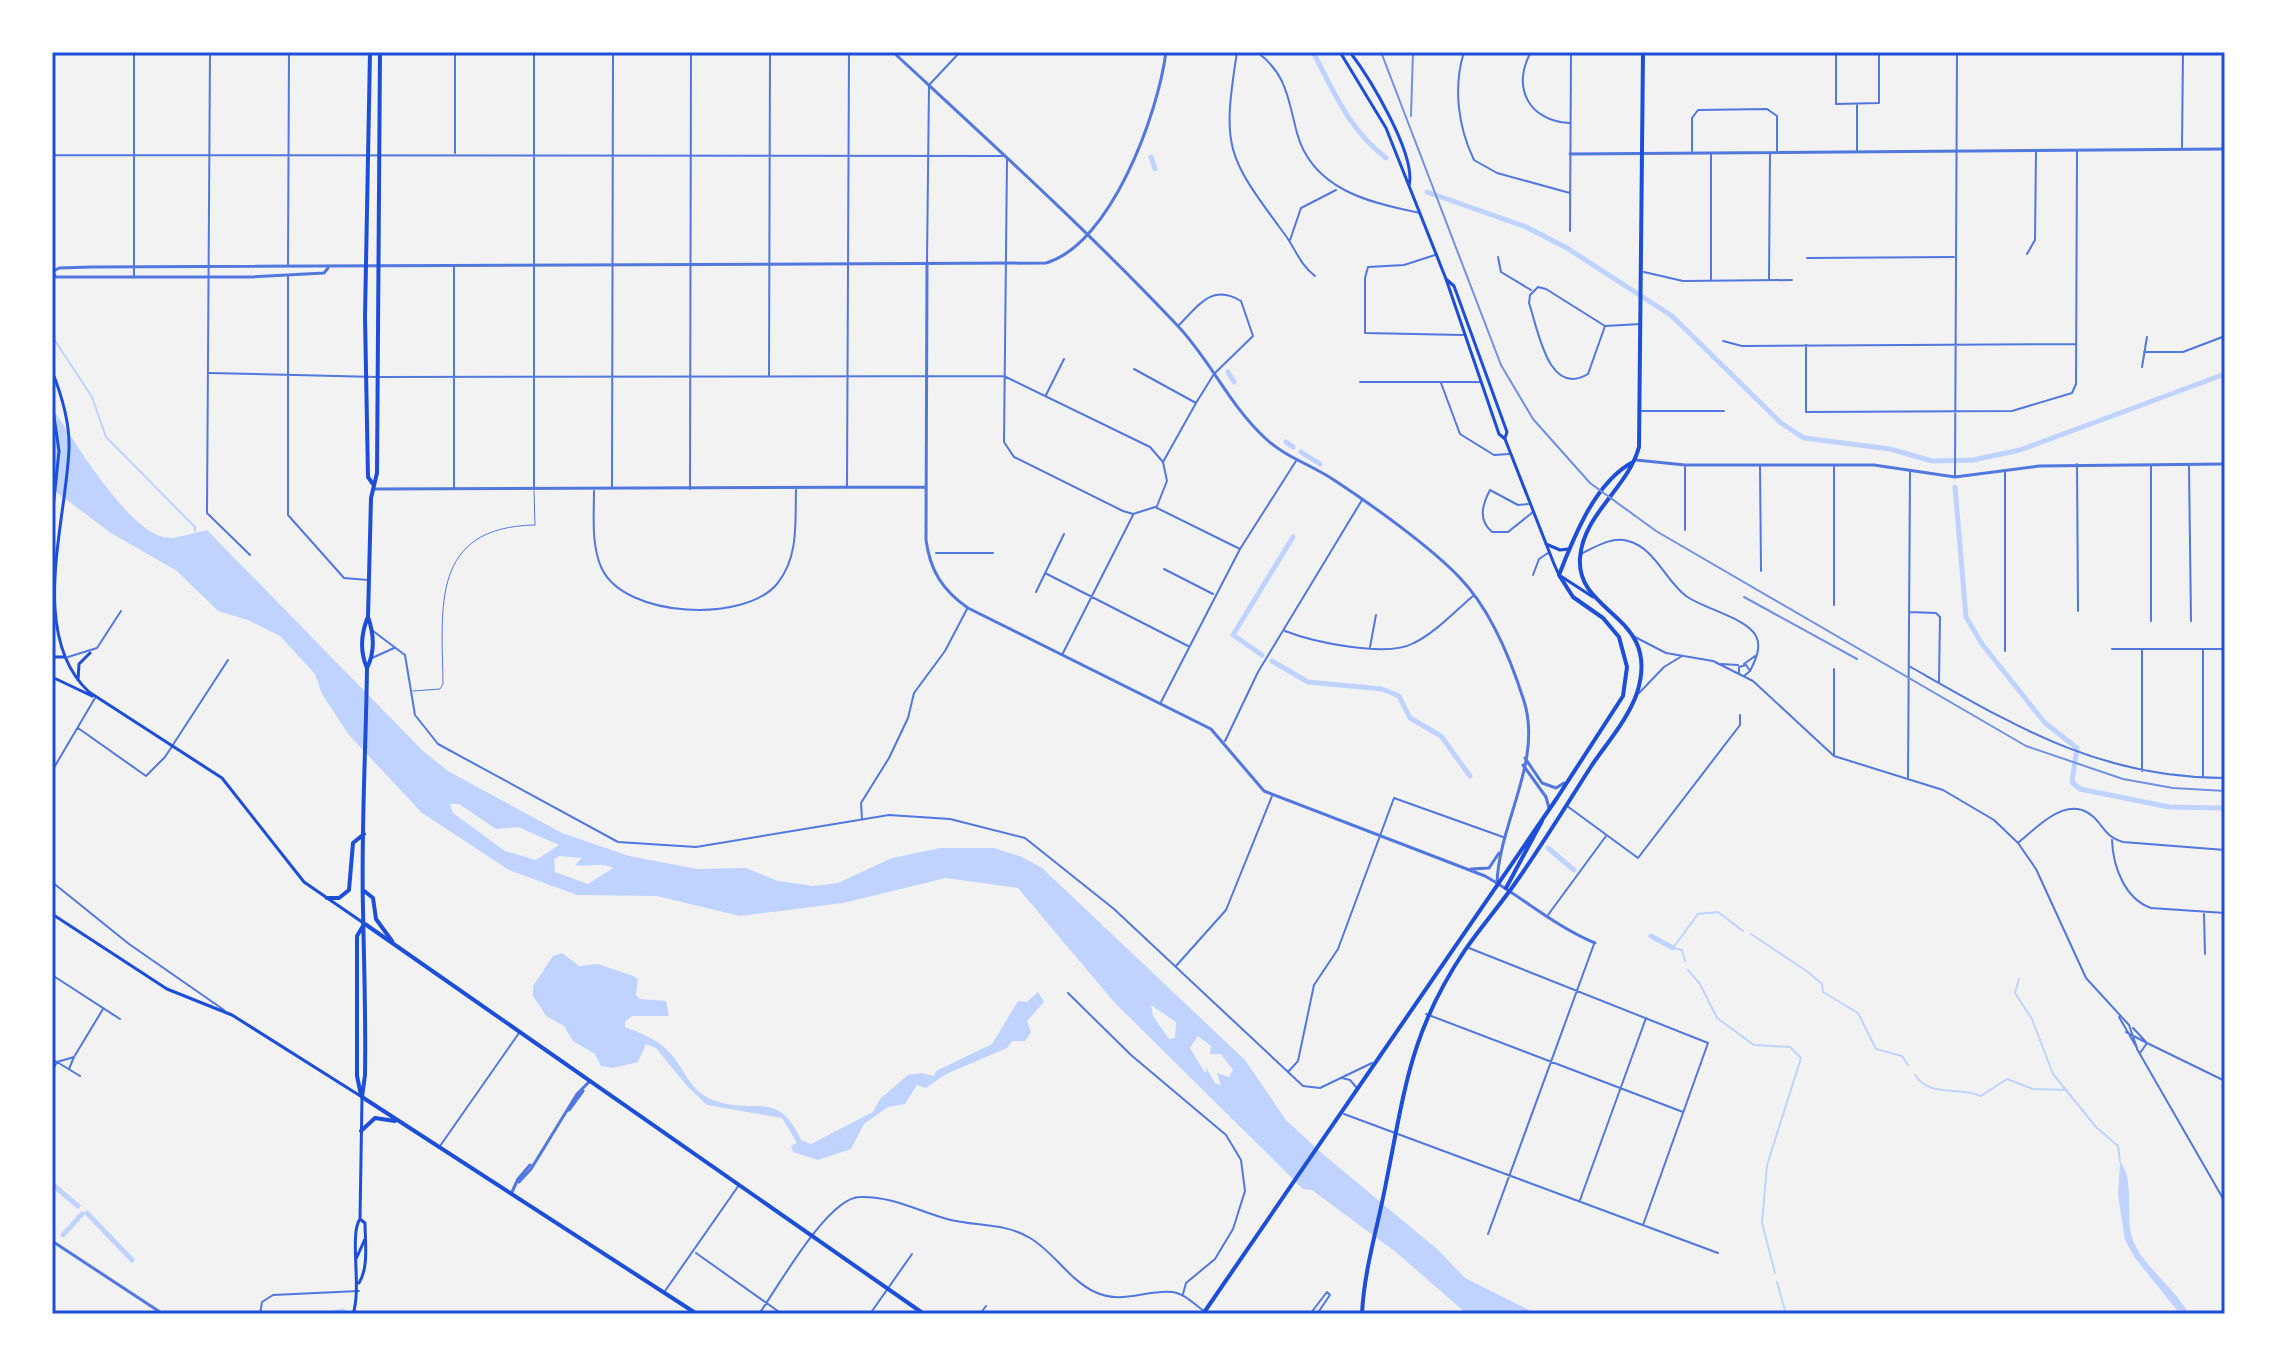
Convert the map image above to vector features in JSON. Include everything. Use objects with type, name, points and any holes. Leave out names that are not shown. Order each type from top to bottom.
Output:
[{"type":"main road","points":[[370,52],[366,377],[368,477],[373,486]]},
{"type":"main road","points":[[353,1314],[359,1291],[356,1225],[360,1219],[365,1075],[363,890],[367,668],[362,658],[363,631],[368,617],[373,486],[377,473],[380,52]]},
{"type":"main road","points":[[1205,1313],[1372,1063],[1568,781],[1623,696],[1627,667],[1619,637],[1603,618],[1573,597],[1559,575],[1505,439],[1499,434],[1446,279],[1409,186],[1374,106],[1340,52]]},
{"type":"main road","points":[[1350,52],[1393,127],[1412,175],[1409,186]]},
{"type":"main road","points":[[1596,599],[1583,580],[1580,555],[1593,521],[1636,460],[1641,411],[1643,52]]},
{"type":"main road","points":[[1446,279],[1454,286],[1483,364],[1507,432],[1505,439]]},
{"type":"main road","points":[[52,371],[61,394],[69,432],[54,612],[65,657],[78,680],[96,697]]},
{"type":"main road","points":[[52,403],[59,451],[52,519]]},
{"type":"main road","points":[[1559,575],[1570,548],[1600,495],[1622,467],[1636,460]]},
{"type":"main road","points":[[1546,544],[1560,550],[1570,548]]},
{"type":"main road","points":[[1362,1314],[1395,1133],[1414,1047],[1426,1014],[1467,947],[1566,806],[1636,696],[1641,657],[1634,636],[1620,618],[1559,575]]},
{"type":"main road","points":[[367,668],[372,658],[373,631],[368,617]]},
{"type":"main road","points":[[78,680],[79,664],[90,653]]},
{"type":"main road","points":[[52,657],[65,657]]},
{"type":"main road","points":[[52,677],[96,697],[225,781],[297,875],[327,898],[924,1314]]},
{"type":"main road","points":[[1508,889],[1545,815]]},
{"type":"main road","points":[[327,898],[339,898],[349,890],[353,843],[364,834]]},
{"type":"main road","points":[[363,890],[373,898],[376,919],[395,945]]},
{"type":"main road","points":[[52,914],[167,989],[228,1013],[697,1314]]},
{"type":"main road","points":[[362,1097],[357,1076],[357,936],[365,924]]},
{"type":"main road","points":[[361,1131],[380,1117],[402,1123]]},
{"type":"main road","points":[[359,1283],[364,1274],[365,1239],[365,1223],[360,1219]]},
{"type":"main road","points":[[356,1259],[361,1240],[365,1239]]},
{"type":"street","points":[[53,52],[52,272],[56,277],[288,276],[324,273],[328,267]]},
{"type":"street","points":[[134,52],[134,277]]},
{"type":"street","points":[[210,52],[207,513],[250,555]]},
{"type":"street","points":[[288,266],[289,52]]},
{"type":"street","points":[[455,52],[455,155]]},
{"type":"street","points":[[534,52],[534,490]]},
{"type":"street","points":[[612,489],[613,52]]},
{"type":"street","points":[[690,489],[691,52]]},
{"type":"street","points":[[769,376],[770,52]]},
{"type":"street","points":[[847,489],[849,52]]},
{"type":"street","points":[[893,52],[1007,157],[1178,326],[1263,437],[1296,461],[1329,477],[1362,500],[1460,578],[1500,644],[1524,700],[1529,728],[1525,758],[1502,846],[1497,883]]},
{"type":"street","points":[[960,52],[929,85],[926,487],[930,562],[941,584],[968,608],[1211,729],[1225,741],[1257,785],[1272,795],[1468,869],[1508,889],[1579,937],[1595,943],[1488,1234]]},
{"type":"street","points":[[52,272],[59,268],[134,267],[1006,265],[1054,261],[1086,234],[1136,157],[1157,102],[1166,52]]},
{"type":"street","points":[[1237,52],[1228,118],[1231,150],[1243,177],[1290,241],[1300,262],[1315,276]]},
{"type":"street","points":[[1257,52],[1285,82],[1302,146],[1338,190],[1420,213]]},
{"type":"street","points":[[1464,52],[1459,103],[1461,124],[1474,160],[1497,173],[1570,193]]},
{"type":"street","points":[[1531,52],[1521,79],[1530,107],[1542,117],[1571,123]]},
{"type":"street","points":[[1570,231],[1571,52]]},
{"type":"street","points":[[1836,52],[1836,104],[1879,103],[1879,52]]},
{"type":"street","points":[[1955,477],[1957,52]]},
{"type":"street","points":[[2182,149],[2183,52]]},
{"type":"street","points":[[1857,103],[1857,152]]},
{"type":"street","points":[[1692,153],[1692,118],[1698,110],[1743,109],[1775,113],[1777,153]]},
{"type":"street","points":[[1570,154],[2225,149]]},
{"type":"street","points":[[2027,254],[2035,240],[2036,150]]},
{"type":"street","points":[[1806,345],[1806,412],[2026,409],[2074,390],[2077,150]]},
{"type":"street","points":[[1769,280],[1770,153]]},
{"type":"street","points":[[52,155],[927,154],[1007,157]]},
{"type":"street","points":[[1711,154],[1711,281]]},
{"type":"street","points":[[1007,157],[1004,442],[1014,457],[1133,514],[1155,507],[1165,490],[1163,462],[1196,403],[1214,374],[1253,336],[1245,307],[1235,297],[1217,292],[1208,295],[1178,326]]},
{"type":"street","points":[[1290,241],[1301,208],[1338,190]]},
{"type":"street","points":[[1435,255],[1404,265],[1368,267],[1365,278],[1365,333],[1464,335]]},
{"type":"street","points":[[1498,257],[1501,272],[1532,291],[1546,289],[1605,326],[1642,324]]},
{"type":"street","points":[[1807,258],[1956,257]]},
{"type":"street","points":[[454,266],[454,490]]},
{"type":"street","points":[[1642,272],[1683,281],[1792,280]]},
{"type":"street","points":[[288,276],[288,515],[344,578],[369,580]]},
{"type":"street","points":[[1532,291],[1529,303],[1551,366],[1563,378],[1573,379],[1588,374],[1605,326]]},
{"type":"street","points":[[2144,352],[2183,352],[2225,336]]},
{"type":"street","points":[[2142,367],[2147,337]]},
{"type":"street","points":[[1723,341],[1742,346],[2076,344]]},
{"type":"street","points":[[1045,396],[1064,359]]},
{"type":"street","points":[[1134,369],[1196,403]]},
{"type":"street","points":[[209,373],[289,377],[1004,376],[1150,447],[1163,462]]},
{"type":"street","points":[[1360,382],[1482,382]]},
{"type":"street","points":[[1441,382],[1460,434],[1494,455],[1510,453]]},
{"type":"street","points":[[1641,411],[1724,411]]},
{"type":"street","points":[[1636,460],[1685,465],[1874,465],[1955,477],[2077,464],[2225,464]]},
{"type":"street","points":[[1161,704],[1240,549],[1296,461]]},
{"type":"street","points":[[2077,464],[2078,611]]},
{"type":"street","points":[[2151,464],[2151,621]]},
{"type":"street","points":[[2189,464],[2191,621]]},
{"type":"street","points":[[1685,465],[1685,530]]},
{"type":"street","points":[[1760,465],[1761,571]]},
{"type":"street","points":[[1834,465],[1834,605]]},
{"type":"street","points":[[2005,470],[2005,651]]},
{"type":"street","points":[[1908,779],[1910,471]]},
{"type":"street","points":[[373,486],[454,490],[926,487]]},
{"type":"street","points":[[594,489],[597,557],[619,593],[661,607],[712,607],[748,604],[778,582],[793,551],[796,489]]},
{"type":"street","points":[[1530,503],[1518,505],[1490,490],[1483,506],[1484,523],[1492,532],[1508,532],[1534,512]]},
{"type":"street","points":[[1225,741],[1284,631],[1362,500]]},
{"type":"street","points":[[1155,507],[1240,549]]},
{"type":"street","points":[[1062,655],[1133,514]]},
{"type":"street","points":[[1036,592],[1064,534]]},
{"type":"street","points":[[1580,555],[1618,539],[1640,546],[1686,596],[1714,612],[1741,621],[1753,631],[1758,639],[1750,672]]},
{"type":"street","points":[[1533,575],[1539,559],[1549,552]]},
{"type":"street","points":[[936,553],[993,553]]},
{"type":"street","points":[[1164,569],[1215,594]]},
{"type":"street","points":[[1045,573],[1190,647]]},
{"type":"street","points":[[1284,631],[1370,649],[1397,650],[1415,643],[1473,596]]},
{"type":"street","points":[[862,819],[861,803],[908,718],[914,693],[945,651],[968,608]]},
{"type":"street","points":[[65,657],[90,653],[102,642],[121,611]]},
{"type":"street","points":[[1909,612],[1936,613],[1940,617],[1939,683]]},
{"type":"street","points":[[1370,649],[1376,615]]},
{"type":"street","points":[[373,631],[396,648],[407,661],[410,691],[419,722],[442,747],[605,837],[634,844],[696,847],[889,815],[931,816],[1025,838],[1114,909],[1303,1086],[1312,1088],[1372,1063]]},
{"type":"street","points":[[1634,636],[1659,650],[1720,664],[1742,665],[1756,656]]},
{"type":"street","points":[[372,658],[396,648]]},
{"type":"street","points":[[2112,649],[2225,649]]},
{"type":"street","points":[[2142,649],[2142,773]]},
{"type":"street","points":[[2203,649],[2203,778]]},
{"type":"street","points":[[1636,696],[1664,667],[1683,656]]},
{"type":"street","points":[[78,728],[146,776],[172,746],[228,660]]},
{"type":"street","points":[[1720,664],[1753,681],[1834,756],[1908,779],[1971,804],[1994,820],[2018,843],[2042,880],[2086,978],[2119,1017],[2147,1043]]},
{"type":"street","points":[[1742,665],[1750,672],[1753,681]]},
{"type":"street","points":[[1741,675],[1742,665]]},
{"type":"street","points":[[1909,666],[2034,736],[2073,753],[2142,773],[2225,778]]},
{"type":"street","points":[[1834,669],[1834,756]]},
{"type":"street","points":[[1741,675],[1750,672]]},
{"type":"street","points":[[52,771],[96,697]]},
{"type":"street","points":[[1566,806],[1638,858],[1740,725],[1740,715]]},
{"type":"street","points":[[1525,758],[1546,786],[1556,788],[1568,781]]},
{"type":"street","points":[[1523,765],[1546,797],[1549,808]]},
{"type":"street","points":[[1175,968],[1226,910],[1272,795]]},
{"type":"street","points":[[1287,1073],[1298,1061],[1314,985],[1338,949],[1394,798],[1504,838]]},
{"type":"street","points":[[2018,843],[2064,809],[2077,809],[2092,815],[2112,839],[2118,872],[2140,905],[2225,913]]},
{"type":"street","points":[[1548,915],[1607,835]]},
{"type":"street","points":[[2112,839],[2225,850]]},
{"type":"street","points":[[1468,869],[1492,866],[1502,846]]},
{"type":"street","points":[[52,882],[129,944],[201,991],[228,1013]]},
{"type":"street","points":[[2204,913],[2205,954]]},
{"type":"street","points":[[1467,947],[1708,1043],[1643,1225]]},
{"type":"street","points":[[52,975],[120,1019]]},
{"type":"street","points":[[1068,993],[1131,1055],[1211,1121],[1236,1148],[1244,1170],[1245,1191],[1233,1229],[1215,1259],[1186,1283],[1183,1295]]},
{"type":"street","points":[[69,1069],[103,1008]]},
{"type":"street","points":[[1426,1014],[1684,1113]]},
{"type":"street","points":[[2119,1017],[2137,1048]]},
{"type":"street","points":[[1580,1201],[1646,1018]]},
{"type":"street","points":[[2129,1025],[2139,1053],[2225,1202]]},
{"type":"street","points":[[2125,1031],[2225,1081]]},
{"type":"street","points":[[439,1147],[520,1032]]},
{"type":"street","points":[[2139,1053],[2147,1043]]},
{"type":"street","points":[[52,1071],[57,1062],[74,1057]]},
{"type":"street","points":[[52,1059],[80,1076]]},
{"type":"street","points":[[1341,1078],[1350,1080],[1356,1089]]},
{"type":"street","points":[[511,1194],[590,1081]]},
{"type":"street","points":[[1341,1113],[1718,1253]]},
{"type":"street","points":[[664,1292],[695,1252],[739,1185]]},
{"type":"street","points":[[759,1314],[830,1213],[847,1199],[879,1198],[952,1221],[988,1223],[1017,1231],[1047,1250],[1083,1285],[1105,1296],[1136,1298],[1171,1292],[1183,1295],[1205,1313]]},
{"type":"street","points":[[52,1241],[163,1314]]},
{"type":"street","points":[[695,1252],[782,1314]]},
{"type":"street","points":[[870,1314],[912,1254]]},
{"type":"street","points":[[260,1314],[262,1302],[273,1295],[359,1291]]},
{"type":"street","points":[[1310,1314],[1325,1293],[1329,1293],[1317,1314]]},
{"type":"street","points":[[980,1314],[986,1306]]},
{"type":"lane","points":[[410,691],[440,689],[443,684],[442,597],[451,568],[477,541],[506,526],[535,525],[534,490]]},
{"type":"water","points":[[52,408],[105,485],[139,522],[155,534],[171,538],[207,530],[423,751],[448,771],[562,833],[629,856],[697,869],[746,868],[778,881],[813,886],[838,883],[892,858],[940,848],[994,848],[1022,857],[1042,868],[1245,1060],[1286,1120],[1324,1155],[1437,1249],[1465,1278],[1537,1314],[1467,1314],[1397,1253],[1312,1190],[1303,1189],[1114,1002],[1018,888],[946,878],[843,903],[740,916],[657,896],[577,895],[509,870],[422,813],[349,735],[322,694],[315,674],[280,636],[248,620],[218,611],[177,571],[111,533],[52,489]],"holes":[[[450,804],[459,804],[496,829],[518,827],[559,845],[536,860],[505,851],[453,813]],[[559,856],[582,858],[575,865],[613,868],[588,884],[555,872],[554,860]],[[1151,1005],[1176,1022],[1175,1038],[1169,1039],[1153,1016]],[[1198,1036],[1211,1046],[1210,1054],[1221,1054],[1233,1070],[1229,1077],[1217,1073],[1221,1085],[1215,1083],[1190,1048]]]},
{"type":"water","points":[[562,953],[579,966],[598,964],[633,976],[638,979],[636,995],[640,999],[666,1001],[669,1016],[632,1016],[625,1022],[625,1027],[664,1047],[698,1091],[728,1104],[774,1109],[792,1124],[801,1140],[811,1144],[873,1112],[880,1099],[908,1075],[922,1073],[934,1076],[936,1071],[992,1044],[1018,1001],[1027,1002],[1038,992],[1044,1002],[1027,1021],[1031,1032],[1025,1041],[1012,1041],[1007,1048],[946,1074],[926,1088],[917,1085],[905,1104],[888,1107],[864,1124],[851,1149],[818,1160],[793,1152],[791,1146],[797,1143],[782,1118],[707,1105],[656,1048],[646,1044],[638,1062],[613,1068],[601,1066],[595,1054],[573,1041],[564,1026],[546,1016],[533,996],[533,986],[553,956]]},
{"type":"water","points":[[2120,1161],[2128,1179],[2129,1220],[2137,1249],[2189,1314],[2180,1314],[2135,1258],[2125,1240],[2118,1195]]},
{"type":"waterway","points":[[1313,52],[1352,122],[1386,158]]},
{"type":"waterway","points":[[1151,157],[1155,169]]},
{"type":"waterway","points":[[1427,192],[1526,227],[1567,248],[1672,316],[1781,423],[1804,438],[1890,449],[1932,461],[1973,460],[2020,450],[2225,374]]},
{"type":"waterway","points":[[52,336],[92,397],[106,437],[195,527],[195,531]]},
{"type":"waterway","points":[[1228,372],[1234,382]]},
{"type":"waterway","points":[[1286,442],[1293,447]]},
{"type":"waterway","points":[[1301,452],[1320,464]]},
{"type":"waterway","points":[[1955,487],[1966,617],[1982,644],[2045,723],[2077,748],[2072,782],[2080,789],[2169,807],[2225,808]]},
{"type":"waterway","points":[[1262,655],[1233,635],[1293,537]]},
{"type":"waterway","points":[[1272,661],[1308,682],[1382,689],[1399,696],[1410,718],[1441,736],[1470,776]]},
{"type":"waterway","points":[[1548,848],[1574,870]]},
{"type":"waterway","points":[[1685,961],[1682,950],[1673,948],[1698,914],[1718,912],[1743,931]]},
{"type":"waterway","points":[[1751,934],[1808,972],[1822,984],[1823,992],[1858,1013],[1876,1049],[1902,1056],[1908,1065]]},
{"type":"waterway","points":[[1651,936],[1673,948]]},
{"type":"waterway","points":[[1688,970],[1700,984],[1717,1018],[1754,1045],[1790,1047],[1801,1058],[1767,1165],[1762,1223],[1775,1273]]},
{"type":"waterway","points":[[2019,979],[2015,993],[2032,1019],[2053,1074],[2096,1127],[2118,1146],[2120,1161]]},
{"type":"waterway","points":[[1915,1075],[1929,1087],[1981,1096],[2007,1079],[2033,1089],[2067,1090]]},
{"type":"waterway","points":[[52,1184],[78,1206]]},
{"type":"waterway","points":[[87,1213],[132,1260]]},
{"type":"waterway","points":[[63,1235],[82,1214]]},
{"type":"waterway","points":[[1777,1282],[1786,1314]]},
{"type":"waterway","points":[[328,1314],[343,1311]]},
{"type":"railway","points":[[1381,52],[1501,365],[1533,419],[1590,483],[1656,531],[2026,746],[2123,779],[2173,788],[2225,791]]},
{"type":"railway","points":[[1411,116],[1413,52]]},
{"type":"railway","points":[[1744,597],[1857,659]]}]
